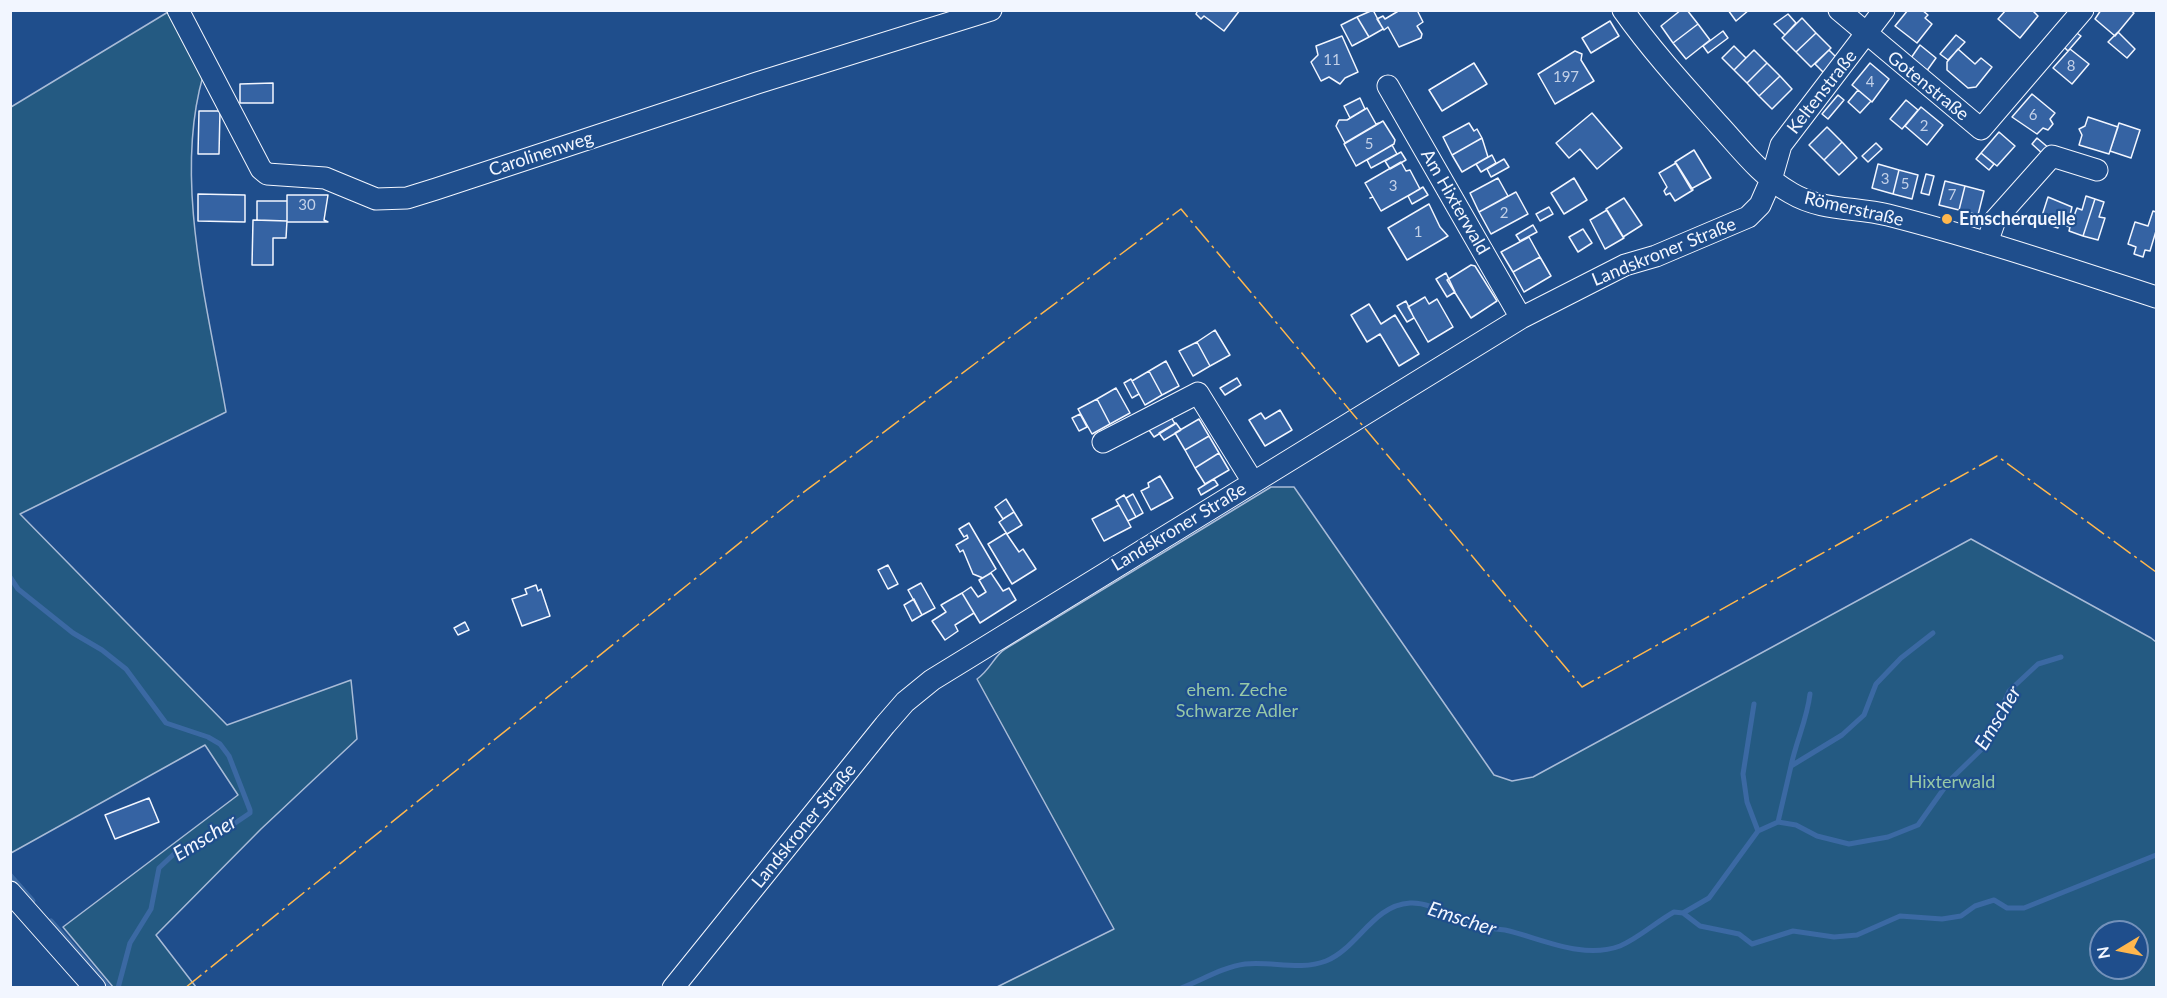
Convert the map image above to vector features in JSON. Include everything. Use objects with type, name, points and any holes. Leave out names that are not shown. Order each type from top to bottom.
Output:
[{"type":"street","name":"Carolinenweg","points":[[178,10],[261,169],[267,174],[325,178],[376,199],[391,200],[436,189],[757,83],[991,10]]},
{"type":"street","name":"Römerstraße","points":[[1623,10],[1696,100],[1771,180],[1809,202],[1885,214],[1987,243],[2157,297]]},
{"type":"street","name":"Gotenstraße","points":[[1839,10],[1981,129],[2084,10]]},
{"type":"street","name":"Keltenstraße","points":[[1771,180],[1781,144],[1884,10]]},
{"type":"street","name":"Am Hixterwald","points":[[1388,86],[1521,318]]},
{"type":"street","points":[[1987,243],[1995,220],[2052,156],[2097,170]]},
{"type":"street","name":"Landskroner Straße","points":[[673,987],[905,702],[967,656],[1521,318],[1625,264],[1656,256],[1748,217],[1760,205],[1771,180]]},
{"type":"street","points":[[1103,442],[1198,393],[1253,482]]},
{"type":"street","points":[[10,892],[95,987]]},
{"type":"green space","points":[[168,12],[203,76],[195,116],[191,158],[192,201],[196,244],[226,412],[20,514],[227,725],[351,680],[357,739],[261,829],[156,935],[196,987],[113,987],[63,927],[238,795],[205,745],[11,853],[11,107]]},
{"type":"green space","name":"Hixterwald","points":[[1271,487],[1294,487],[1494,775],[1512,781],[1533,777],[1971,539],[2156,642],[2156,987],[997,987],[1114,929],[977,679],[998,655]]},
{"type":"building","points":[[1198,10],[1240,10],[1224,31],[1204,16],[1201,19],[1196,14]]},
{"type":"building","points":[[1373,10],[1383,29],[1369,37],[1357,17]]},
{"type":"building","points":[[1400,10],[1417,10],[1423,22],[1417,26],[1422,34],[1421,38],[1399,47],[1388,27],[1384,30],[1377,19],[1383,16],[1385,19]]},
{"type":"building","points":[[1681,10],[1687,10],[1698,24],[1673,43],[1661,26]]},
{"type":"building","points":[[1728,10],[1749,10],[1736,21]]},
{"type":"building","points":[[1908,10],[1922,10],[1928,15],[1925,18],[1932,24],[1917,43],[1895,26]]},
{"type":"building","points":[[2006,10],[2032,10],[2038,16],[2020,38],[1998,19]]},
{"type":"building","points":[[2101,10],[2130,10],[2134,13],[2115,36],[2095,19]]},
{"type":"building","points":[[1788,14],[1796,23],[1785,35],[1774,24]]},
{"type":"building","points":[[1357,17],[1369,37],[1352,46],[1341,25]]},
{"type":"building","points":[[1802,18],[1816,33],[1796,52],[1782,38]]},
{"type":"building","points":[[1610,21],[1619,36],[1591,53],[1582,38]]},
{"type":"building","points":[[1698,24],[1710,40],[1686,59],[1673,43]]},
{"type":"building","points":[[1723,31],[1728,38],[1708,53],[1703,46]]},
{"type":"building","points":[[2074,31],[2081,36],[2068,51],[2062,45]]},
{"type":"building","points":[[2118,32],[2135,49],[2127,58],[2108,42]]},
{"type":"building","points":[[1816,33],[1831,48],[1811,67],[1796,52]]},
{"type":"building","points":[[1956,35],[1965,42],[1948,60],[1940,54]]},
{"type":"building","points":[[1342,36],[1358,72],[1345,78],[1340,84],[1329,77],[1321,81],[1311,62],[1318,55],[1316,46]]},
{"type":"building","points":[[1920,45],[1936,58],[1926,72],[1911,58]]},
{"type":"building","points":[[1734,46],[1746,58],[1734,70],[1722,58]]},
{"type":"building","points":[[1958,49],[1975,64],[1981,58],[1992,67],[1976,87],[1968,88],[1947,70],[1947,62]]},
{"type":"building","points":[[2070,49],[2089,64],[2072,84],[2053,68]]},
{"type":"building","points":[[1754,50],[1767,63],[1747,83],[1734,70]]},
{"type":"building","points":[[1829,50],[1837,58],[1825,74],[1815,64]]},
{"type":"building","points":[[1575,51],[1582,54],[1581,60],[1594,81],[1555,104],[1538,74]]},
{"type":"building","points":[[1474,63],[1487,84],[1442,111],[1429,90]]},
{"type":"building","points":[[1767,63],[1780,76],[1759,96],[1747,83]]},
{"type":"building","points":[[1870,63],[1889,79],[1872,102],[1852,85]]},
{"type":"building","points":[[1780,76],[1792,89],[1772,109],[1759,96]]},
{"type":"building","points":[[273,83],[273,103],[240,103],[240,84]]},
{"type":"building","points":[[1858,90],[1871,101],[1860,113],[1848,102]]},
{"type":"building","points":[[2032,94],[2055,113],[2050,119],[2053,124],[2048,130],[2043,128],[2037,134],[2012,117]]},
{"type":"building","points":[[1838,95],[1844,100],[1828,119],[1822,114]]},
{"type":"building","points":[[1360,98],[1365,109],[1350,118],[1344,106]]},
{"type":"building","points":[[1906,100],[1918,110],[1902,129],[1890,119]]},
{"type":"building","points":[[1921,107],[1943,125],[1927,145],[1905,126]]},
{"type":"building","points":[[1367,108],[1376,124],[1379,123],[1345,143],[1336,126],[1339,120],[1347,120]]},
{"type":"building","points":[[199,111],[220,111],[219,154],[198,154]]},
{"type":"building","points":[[1592,113],[1622,148],[1597,169],[1580,149],[1569,158],[1556,143]]},
{"type":"building","points":[[2088,117],[2118,127],[2109,154],[2079,145],[2082,135],[2079,129],[2085,126]]},
{"type":"building","points":[[1383,121],[1395,140],[1394,144],[1356,166],[1344,144]]},
{"type":"building","points":[[1469,123],[1474,131],[1477,129],[1482,138],[1452,155],[1443,137]]},
{"type":"building","points":[[2119,123],[2140,130],[2131,158],[2110,151]]},
{"type":"building","points":[[1827,127],[1842,142],[1824,160],[1809,145]]},
{"type":"building","points":[[1999,132],[2015,146],[1997,166],[1981,153]]},
{"type":"building","points":[[1482,138],[1488,157],[1462,172],[1452,155]]},
{"type":"building","points":[[2037,138],[2050,149],[2044,155],[2032,144]]},
{"type":"building","points":[[1842,142],[1857,158],[1839,175],[1824,160]]},
{"type":"building","points":[[1876,143],[1882,149],[1868,162],[1862,156]]},
{"type":"building","points":[[1392,145],[1397,154],[1371,168],[1367,160]]},
{"type":"building","points":[[1694,150],[1711,178],[1691,189],[1675,162]]},
{"type":"building","points":[[1401,152],[1406,160],[1390,169],[1385,161]]},
{"type":"building","points":[[1981,153],[1994,164],[1989,170],[1976,159]]},
{"type":"building","points":[[1492,155],[1496,163],[1481,172],[1476,164]]},
{"type":"building","points":[[1504,159],[1509,167],[1491,177],[1487,169]]},
{"type":"building","points":[[1401,162],[1406,171],[1410,170],[1420,189],[1381,211],[1365,183]]},
{"type":"building","points":[[1676,163],[1693,190],[1675,201],[1670,193],[1666,195],[1664,191],[1667,187],[1659,173]]},
{"type":"building","points":[[1878,164],[1899,170],[1893,194],[1872,188]]},
{"type":"building","points":[[1899,170],[1918,175],[1912,199],[1893,194]]},
{"type":"building","points":[[1926,174],[1934,176],[1929,195],[1921,193]]},
{"type":"building","points":[[1498,178],[1508,196],[1479,212],[1470,193]]},
{"type":"building","points":[[1574,178],[1587,200],[1564,214],[1551,193]]},
{"type":"building","points":[[1945,181],[1965,186],[1959,210],[1939,205]]},
{"type":"building","points":[[1965,186],[1984,191],[1978,215],[1959,210]]},
{"type":"building","points":[[1423,187],[1428,195],[1412,204],[1408,196]]},
{"type":"building","points":[[1516,192],[1528,214],[1491,234],[1479,212]]},
{"type":"building","points":[[198,194],[245,195],[245,222],[198,221]]},
{"type":"building","points":[[287,195],[328,195],[324,220],[328,222],[287,222]]},
{"type":"building","points":[[2086,196],[2095,199],[2083,236],[2069,231],[2070,227],[2060,224],[2058,228],[2040,222],[2048,197],[2072,207],[2070,215],[2074,216],[2077,208],[2082,210]]},
{"type":"building","points":[[1624,198],[1642,225],[1623,237],[1606,209]]},
{"type":"building","points":[[2095,199],[2104,202],[2099,217],[2105,218],[2098,240],[2083,236]]},
{"type":"building","points":[[257,201],[287,201],[287,221],[257,220]]},
{"type":"building","points":[[1429,204],[1440,227],[1448,236],[1407,260],[1388,228]]},
{"type":"building","points":[[1549,207],[1553,214],[1540,221],[1536,214]]},
{"type":"building","points":[[1607,210],[1624,238],[1605,249],[1590,220]]},
{"type":"building","points":[[2153,211],[2156,212],[2156,231],[2150,251],[2145,250],[2143,257],[2134,254],[2136,247],[2128,244],[2135,222],[2148,226]]},
{"type":"building","points":[[253,220],[287,221],[286,238],[273,238],[273,265],[252,265]]},
{"type":"building","points":[[1533,225],[1537,232],[1520,241],[1516,235]]},
{"type":"building","points":[[1583,229],[1592,243],[1578,252],[1569,237]]},
{"type":"building","points":[[1529,237],[1540,257],[1513,272],[1501,252]]},
{"type":"building","points":[[1540,257],[1551,276],[1524,292],[1513,272]]},
{"type":"building","points":[[1471,265],[1475,266],[1497,301],[1471,318],[1447,280]]},
{"type":"building","points":[[1446,273],[1455,292],[1447,297],[1436,279]]},
{"type":"building","points":[[1425,297],[1429,304],[1437,299],[1453,327],[1428,342],[1408,307]]},
{"type":"building","points":[[1406,301],[1414,318],[1407,322],[1397,306]]},
{"type":"building","points":[[1369,304],[1381,324],[1395,315],[1419,354],[1399,366],[1380,334],[1367,342],[1351,315]]},
{"type":"building","points":[[1215,330],[1230,355],[1210,366],[1197,342]]},
{"type":"building","points":[[1197,342],[1210,366],[1193,376],[1179,351]]},
{"type":"building","points":[[1166,361],[1179,386],[1162,395],[1149,371]]},
{"type":"building","points":[[1149,371],[1162,395],[1145,405],[1132,381]]},
{"type":"building","points":[[1237,378],[1241,385],[1225,395],[1220,388]]},
{"type":"building","points":[[1131,379],[1139,394],[1132,398],[1124,383]]},
{"type":"building","points":[[1116,388],[1130,413],[1110,424],[1097,399]]},
{"type":"building","points":[[1097,399],[1110,424],[1092,434],[1078,409]]},
{"type":"building","points":[[1280,410],[1292,430],[1265,446],[1249,420],[1261,413],[1265,419]]},
{"type":"building","points":[[1080,414],[1087,427],[1079,431],[1072,418]]},
{"type":"building","points":[[1171,417],[1175,424],[1154,437],[1149,430]]},
{"type":"building","points":[[1199,419],[1209,436],[1185,450],[1175,433]]},
{"type":"building","points":[[1176,423],[1181,430],[1164,440],[1159,433]]},
{"type":"building","points":[[1209,436],[1219,453],[1195,468],[1185,450]]},
{"type":"building","points":[[1219,453],[1229,470],[1205,484],[1195,468]]},
{"type":"building","points":[[1160,476],[1173,498],[1151,510],[1141,491],[1149,487],[1148,483]]},
{"type":"building","points":[[1214,479],[1218,485],[1201,495],[1198,489]]},
{"type":"building","points":[[1133,494],[1143,513],[1136,517],[1126,498]]},
{"type":"building","points":[[1124,495],[1136,517],[1128,521],[1116,500]]},
{"type":"building","points":[[1006,499],[1014,512],[1003,519],[995,507]]},
{"type":"building","points":[[1119,505],[1131,527],[1104,541],[1092,519]]},
{"type":"building","points":[[1014,512],[1022,525],[1007,534],[999,522]]},
{"type":"building","points":[[969,523],[996,569],[983,578],[973,574],[963,550],[960,552],[956,545],[968,538],[967,535],[964,537],[959,529]]},
{"type":"building","points":[[1006,533],[1019,552],[1023,549],[1036,569],[1012,584],[988,544]]},
{"type":"building","points":[[888,565],[898,584],[888,589],[878,570]]},
{"type":"building","points":[[991,573],[1003,591],[1009,588],[1016,600],[980,623],[962,593],[971,587],[978,597],[986,592],[979,580]]},
{"type":"building","points":[[921,583],[935,608],[922,615],[908,590]]},
{"type":"building","points":[[536,585],[538,591],[541,589],[550,616],[522,626],[512,599],[527,594],[525,589]]},
{"type":"building","points":[[962,593],[974,613],[955,625],[958,631],[945,640],[932,621],[946,612],[941,605]]},
{"type":"building","points":[[914,599],[922,615],[912,621],[904,605]]},
{"type":"building","points":[[465,622],[469,630],[458,635],[454,628]]},
{"type":"building","points":[[149,798],[159,822],[115,839],[105,815]]},
{"type":"waterway","name":"Emscher","points":[[10,577],[18,589],[73,633],[102,650],[126,669],[166,723],[208,737],[220,744],[229,756],[250,810],[250,813],[210,840],[175,853],[159,868],[151,909],[130,943],[118,988]]},
{"type":"waterway","points":[[1778,822],[1791,766],[1842,735],[1864,715],[1876,684],[1901,658],[1933,633]]},
{"type":"waterway","name":"Emscher","points":[[1181,988],[1221,971],[1245,964],[1296,966],[1326,961],[1347,947],[1386,911],[1410,903],[1432,907],[1470,925],[1505,930],[1576,949],[1606,950],[1620,946],[1674,912],[1683,913],[1709,898],[1758,831],[1778,822],[1796,825],[1817,836],[1849,844],[1888,837],[1918,825],[1950,780],[1985,746],[2009,691],[2038,664],[2061,657]]},
{"type":"waterway","points":[[1791,766],[1810,694]]},
{"type":"waterway","points":[[1754,704],[1743,774],[1747,802],[1758,831]]},
{"type":"waterway","name":"Emscher","points":[[1683,913],[1700,926],[1739,934],[1752,944],[1793,931],[1834,937],[1857,935],[1900,916],[1942,919],[1961,916],[1975,906],[1994,900],[2007,908],[2024,908],[2156,855]]},
{"type":"waterway","points":[[10,875],[33,901]]},
{"type":"waterway","points":[[51,921],[109,988]]},
{"type":"power","points":[[185,988],[792,501],[1181,209],[1582,687],[1997,456],[2156,572]]},
{"type":"place","name":"Emscherquelle","points":[[1947,219]]},
{"type":"park label","name":"ehem. Zeche Schwarze Adler","points":[[1237,700]]}]
